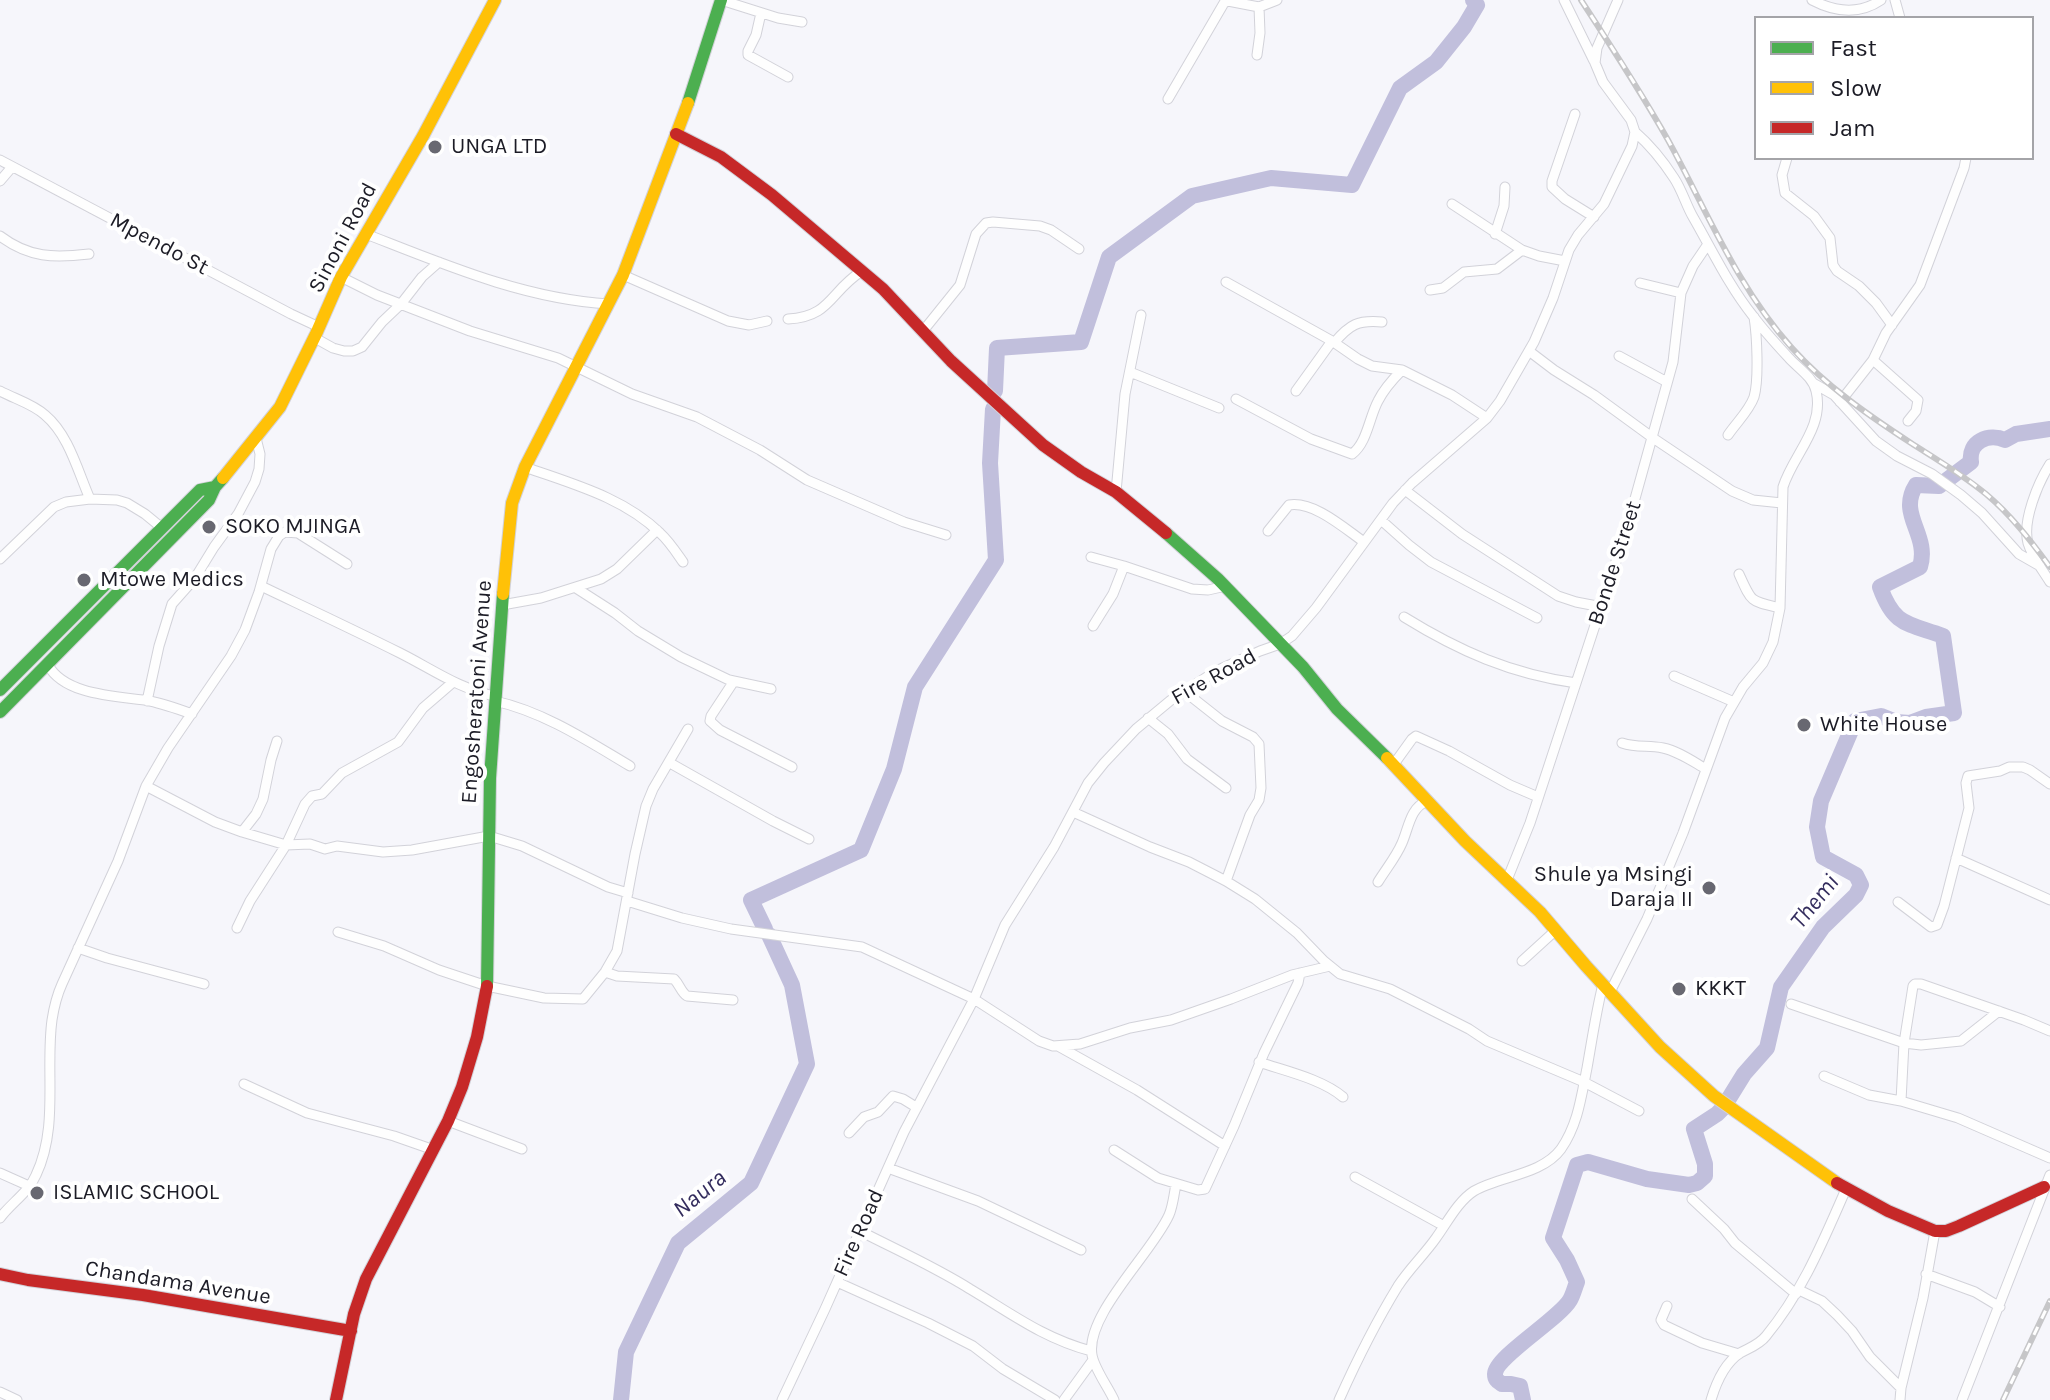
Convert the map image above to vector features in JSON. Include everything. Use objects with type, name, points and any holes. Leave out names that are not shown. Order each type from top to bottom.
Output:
[{"type":"street","name":"Sinoni Road","points":[[0,712],[209,500],[215,487],[280,407],[341,277],[423,136],[495,0]]},
{"type":"street","points":[[721,0],[802,22]]},
{"type":"street","name":"Engosheratoni Avenue","points":[[336,1400],[360,1295],[372,1265],[434,1150],[462,1087],[473,1053],[487,986],[490,778],[509,516],[516,490],[623,275],[706,50],[721,0]]},
{"type":"street","points":[[1168,99],[1224,3],[1228,1],[1259,7],[1277,0]]},
{"type":"street","points":[[1339,1400],[1399,1284],[1463,1201],[1473,1192],[1524,1173],[1554,1156],[1575,1125],[1595,1017],[1606,988],[1647,919],[1683,833],[1725,718],[1743,687],[1770,652],[1780,608],[1783,487],[1814,424],[1817,393],[1813,383],[1736,294],[1674,179],[1651,147],[1635,132],[1625,111],[1603,82],[1564,0]]},
{"type":"street","points":[[1595,63],[1597,48],[1618,0]]},
{"type":"street","points":[[1812,0],[1845,15],[1881,0]]},
{"type":"street","points":[[1257,55],[1259,7]]},
{"type":"street","points":[[761,13],[756,35],[747,53],[788,77]]},
{"type":"street","points":[[1575,114],[1552,187],[1594,217]]},
{"type":"street","name":"Fire Road","points":[[782,1400],[916,1107],[974,999],[1005,925],[1097,771],[1148,718],[1184,691],[1233,662],[1280,644],[1292,636],[1405,490],[1487,418],[1529,351],[1574,242],[1604,204],[1629,154],[1635,132]]},
{"type":"street","points":[[676,134],[744,172],[900,304],[951,361],[1043,445],[1134,505],[1226,586],[1303,667],[1329,701],[1394,764],[1465,841],[1527,898],[1660,1047],[1714,1096],[1846,1189],[1935,1231],[1959,1226],[2047,1181]]},
{"type":"street","name":"Mpendo St","points":[[0,160],[291,314],[333,348],[353,351],[362,347],[401,304]]},
{"type":"street","points":[[1786,160],[1782,175],[1785,193],[1814,216],[1830,238],[1833,265],[1837,271],[1859,286],[1892,325]]},
{"type":"street","points":[[1840,402],[1873,360],[1892,325],[1920,285],[1966,160]]},
{"type":"street","points":[[0,181],[12,167]]},
{"type":"street","points":[[1495,234],[1504,206],[1505,187]]},
{"type":"street","points":[[1452,204],[1522,250],[1565,261]]},
{"type":"street","points":[[923,331],[960,285],[976,234],[986,223],[1040,226],[1079,249]]},
{"type":"street","points":[[366,234],[439,262],[530,291],[609,304]]},
{"type":"street","points":[[0,236],[38,255],[89,254]]},
{"type":"street","name":"Bonde Street","points":[[1507,880],[1519,854],[1602,607],[1653,438],[1675,351],[1681,293],[1693,266],[1708,244]]},
{"type":"street","points":[[1430,290],[1443,288],[1464,272],[1497,269],[1522,250]]},
{"type":"street","points":[[401,304],[422,277],[439,262]]},
{"type":"street","points":[[788,319],[816,314],[862,271]]},
{"type":"street","points":[[623,275],[728,321],[749,325],[767,321]]},
{"type":"street","points":[[341,277],[489,338],[544,353],[632,394],[709,423],[772,456],[800,476],[904,522],[946,535]]},
{"type":"street","points":[[1226,282],[1372,366],[1402,370],[1452,395],[1487,418]]},
{"type":"street","points":[[1640,283],[1681,293]]},
{"type":"street","points":[[1116,492],[1125,394],[1141,315]]},
{"type":"street","points":[[1728,435],[1754,396],[1754,317]]},
{"type":"street","points":[[1296,391],[1348,327],[1382,322]]},
{"type":"street","points":[[1529,351],[1744,497],[1764,503],[1782,503]]},
{"type":"street","points":[[1619,356],[1667,382]]},
{"type":"street","points":[[1873,360],[1918,400],[1916,411],[1908,421]]},
{"type":"street","points":[[1236,399],[1311,439],[1352,454],[1361,444],[1377,402],[1402,370]]},
{"type":"street","points":[[1130,372],[1219,408]]},
{"type":"street","points":[[1813,383],[1840,402],[1876,441],[1961,495],[2019,554],[2040,566]]},
{"type":"street","points":[[0,391],[35,408],[53,423],[69,449],[90,499]]},
{"type":"street","points":[[147,701],[172,604],[195,578],[238,514],[255,482],[260,454],[256,438]]},
{"type":"street","points":[[2050,464],[2032,502],[2027,536],[2033,556],[2050,582]]},
{"type":"street","points":[[525,467],[616,502],[657,530],[683,562]]},
{"type":"street","name":"Sinoni Road","points":[[0,690],[200,490],[215,487]]},
{"type":"street","points":[[1405,490],[1462,534],[1558,596],[1602,607]]},
{"type":"street","points":[[2,554],[54,507],[66,502],[117,500],[145,514],[162,528]]},
{"type":"street","points":[[1268,531],[1289,505],[1298,503],[1332,520],[1364,542]]},
{"type":"street","points":[[1381,520],[1431,562],[1537,618]]},
{"type":"street","points":[[502,605],[541,598],[609,575],[657,530]]},
{"type":"street","points":[[0,1218],[36,1177],[47,1138],[52,1021],[56,1000],[113,872],[146,786],[245,630],[271,549],[285,532],[298,533],[347,564]]},
{"type":"street","points":[[1091,557],[1192,589],[1208,590],[1226,586]]},
{"type":"street","points":[[1093,626],[1113,594],[1124,566]]},
{"type":"street","points":[[1739,574],[1748,597],[1754,602],[1780,608]]},
{"type":"street","points":[[261,586],[402,654],[452,683],[524,709],[630,766]]},
{"type":"street","points":[[576,588],[657,644],[724,678],[771,689]]},
{"type":"street","points":[[1404,617],[1432,635],[1503,667],[1576,683]]},
{"type":"street","points":[[48,665],[52,672],[71,686],[147,701],[192,714]]},
{"type":"street","points":[[1674,676],[1734,702]]},
{"type":"street","points":[[734,681],[710,721],[714,726],[792,767]]},
{"type":"street","points":[[237,928],[312,796],[322,794],[342,773],[398,742],[423,708],[452,683]]},
{"type":"street","points":[[1184,691],[1222,721],[1253,737],[1259,744],[1259,800],[1250,815],[1226,881]]},
{"type":"street","points":[[1148,718],[1168,734],[1187,759],[1226,788]]},
{"type":"street","points":[[338,932],[384,946],[439,970],[487,986],[544,998],[583,999],[617,951],[646,806],[688,729]]},
{"type":"street","points":[[1394,764],[1416,736],[1538,797]]},
{"type":"street","points":[[242,832],[263,799],[277,741]]},
{"type":"street","points":[[1622,743],[1669,750],[1706,769]]},
{"type":"street","points":[[670,763],[809,839]]},
{"type":"street","points":[[1898,902],[1931,927],[1937,925],[1969,808],[1968,776],[2023,767],[2050,784]]},
{"type":"street","points":[[146,786],[215,822],[286,845],[310,844],[325,849],[337,846],[383,852],[489,836],[511,842],[628,897],[682,918],[731,929],[862,947],[974,999],[1039,1041],[1058,1046],[1137,1090],[1225,1146]]},
{"type":"street","points":[[1378,882],[1401,845],[1415,810],[1427,801]]},
{"type":"street","points":[[1073,812],[1226,881],[1287,925],[1340,974],[1390,989],[1487,1041],[1584,1082],[1639,1111]]},
{"type":"street","points":[[1956,858],[2050,900]]},
{"type":"street","points":[[1522,961],[1556,930]]},
{"type":"street","points":[[78,948],[204,984]]},
{"type":"street","points":[[1058,1046],[1080,1044],[1130,1028],[1171,1020],[1300,973],[1330,966]]},
{"type":"street","points":[[605,972],[617,976],[674,979],[687,996],[733,1000]]},
{"type":"street","points":[[1114,1150],[1158,1178],[1198,1190],[1205,1189],[1300,973]]},
{"type":"street","points":[[1901,1101],[1904,1043],[1913,986],[1918,983],[2050,1031]]},
{"type":"street","points":[[1791,1004],[1904,1043],[1921,1045],[1961,1041],[1999,1011]]},
{"type":"street","points":[[1259,1062],[1320,1083],[1343,1097]]},
{"type":"street","points":[[1824,1076],[1859,1092],[1901,1101],[1980,1127],[2050,1158]]},
{"type":"street","points":[[244,1084],[307,1113],[434,1150]]},
{"type":"street","points":[[849,1133],[864,1117],[878,1112],[893,1096],[916,1107]]},
{"type":"street","points":[[448,1121],[522,1149]]},
{"type":"street","points":[[888,1168],[978,1201],[1081,1250]]},
{"type":"street","points":[[0,1173],[29,1186]]},
{"type":"street","points":[[1355,1177],[1444,1226]]},
{"type":"street","points":[[1962,1400],[2047,1181]]},
{"type":"street","points":[[1114,1400],[1092,1355],[1092,1341],[1107,1306],[1170,1214],[1176,1184]]},
{"type":"street","points":[[1711,1400],[1727,1366],[1739,1354],[1764,1339],[1797,1292],[1811,1269],[1846,1189]]},
{"type":"street","points":[[1692,1199],[1735,1243],[1797,1292],[1822,1301],[1901,1388]]},
{"type":"street","points":[[860,1231],[968,1287],[1021,1322],[1092,1355]]},
{"type":"street","points":[[1900,1400],[1935,1231]]},
{"type":"street","name":"Chandama Avenue","points":[[0,1274],[351,1331]]},
{"type":"street","points":[[1926,1274],[1975,1292],[2000,1307]]},
{"type":"street","points":[[837,1282],[973,1346],[1003,1369],[1055,1400]]},
{"type":"street","points":[[1667,1306],[1661,1320],[1664,1325],[1702,1343],[1739,1354]]},
{"type":"street","points":[[1064,1400],[1092,1355]]},
{"type":"street","points":[[0,1392],[17,1400]]},
{"type":"waterway","points":[[995,391],[997,348],[1081,342],[1109,257],[1192,196],[1271,178],[1352,185],[1400,88],[1436,62],[1464,27],[1477,5],[1473,0]]},
{"type":"waterway","points":[[765,929],[751,900],[861,850],[894,769],[915,687],[996,560],[990,463],[993,409]]},
{"type":"waterway","name":"Themi","points":[[1523,1400],[1520,1386],[1502,1384],[1495,1374],[1505,1358],[1564,1308],[1573,1293],[1577,1282],[1553,1238],[1577,1165],[1588,1162],[1647,1179],[1689,1185],[1705,1176],[1705,1164],[1694,1129],[1723,1108],[1744,1074],[1767,1048],[1781,987],[1823,927],[1856,895],[1861,885],[1856,875],[1823,857],[1817,827],[1821,801],[1855,721],[1881,716],[1910,723],[1954,713],[1943,636],[1903,621],[1891,609],[1880,587],[1920,567],[1921,544],[1910,506],[1916,485],[1939,486],[1971,462],[1973,449],[1981,440],[2005,440],[2016,434],[2050,429]]},
{"type":"waterway","name":"Naura","points":[[621,1400],[626,1352],[678,1243],[751,1183],[807,1064],[792,985],[769,935]]},
{"type":"railway","points":[[1581,0],[1658,122],[1724,248],[1772,324],[1805,362],[1848,399],[1986,494],[2012,519],[2050,567]]},
{"type":"railway","points":[[2003,1400],[2050,1301]]},
{"type":"traffic: fast","points":[[688,103],[721,0]]},
{"type":"traffic: fast","points":[[0,712],[209,500],[223,478]]},
{"type":"traffic: fast","points":[[0,690],[200,490],[215,487]]},
{"type":"traffic: fast","points":[[1166,533],[1218,579],[1303,667],[1337,709],[1387,758]]},
{"type":"traffic: fast","points":[[487,986],[490,778],[503,594]]},
{"type":"traffic: slow","points":[[223,478],[280,407],[341,277],[423,136],[495,0]]},
{"type":"traffic: slow","points":[[503,594],[512,503],[525,467],[623,275],[688,103]]},
{"type":"traffic: slow","points":[[1387,758],[1465,841],[1540,912],[1660,1047],[1714,1096],[1837,1183]]},
{"type":"traffic: jam","points":[[676,134],[721,157],[772,195],[883,289],[951,361],[1043,445],[1116,492],[1166,533]]},
{"type":"traffic: jam","points":[[336,1400],[354,1314],[366,1279],[448,1121],[477,1037],[487,986]]},
{"type":"traffic: jam","points":[[1837,1183],[1888,1211],[1935,1231],[1959,1226],[2044,1187]]},
{"type":"traffic: jam","points":[[0,1274],[351,1331]]},
{"type":"place","name":"UNGA LTD","points":[[435,147]]},
{"type":"place","name":"SOKO MJINGA","points":[[209,527]]},
{"type":"place","name":"Mtowe Medics","points":[[84,580]]},
{"type":"place","name":"White House","points":[[1804,725]]},
{"type":"place","name":"Shule ya Msingi Daraja II","points":[[1709,888]]},
{"type":"place","name":"KKKT","points":[[1679,989]]},
{"type":"place","name":"ISLAMIC SCHOOL","points":[[37,1193]]}]
